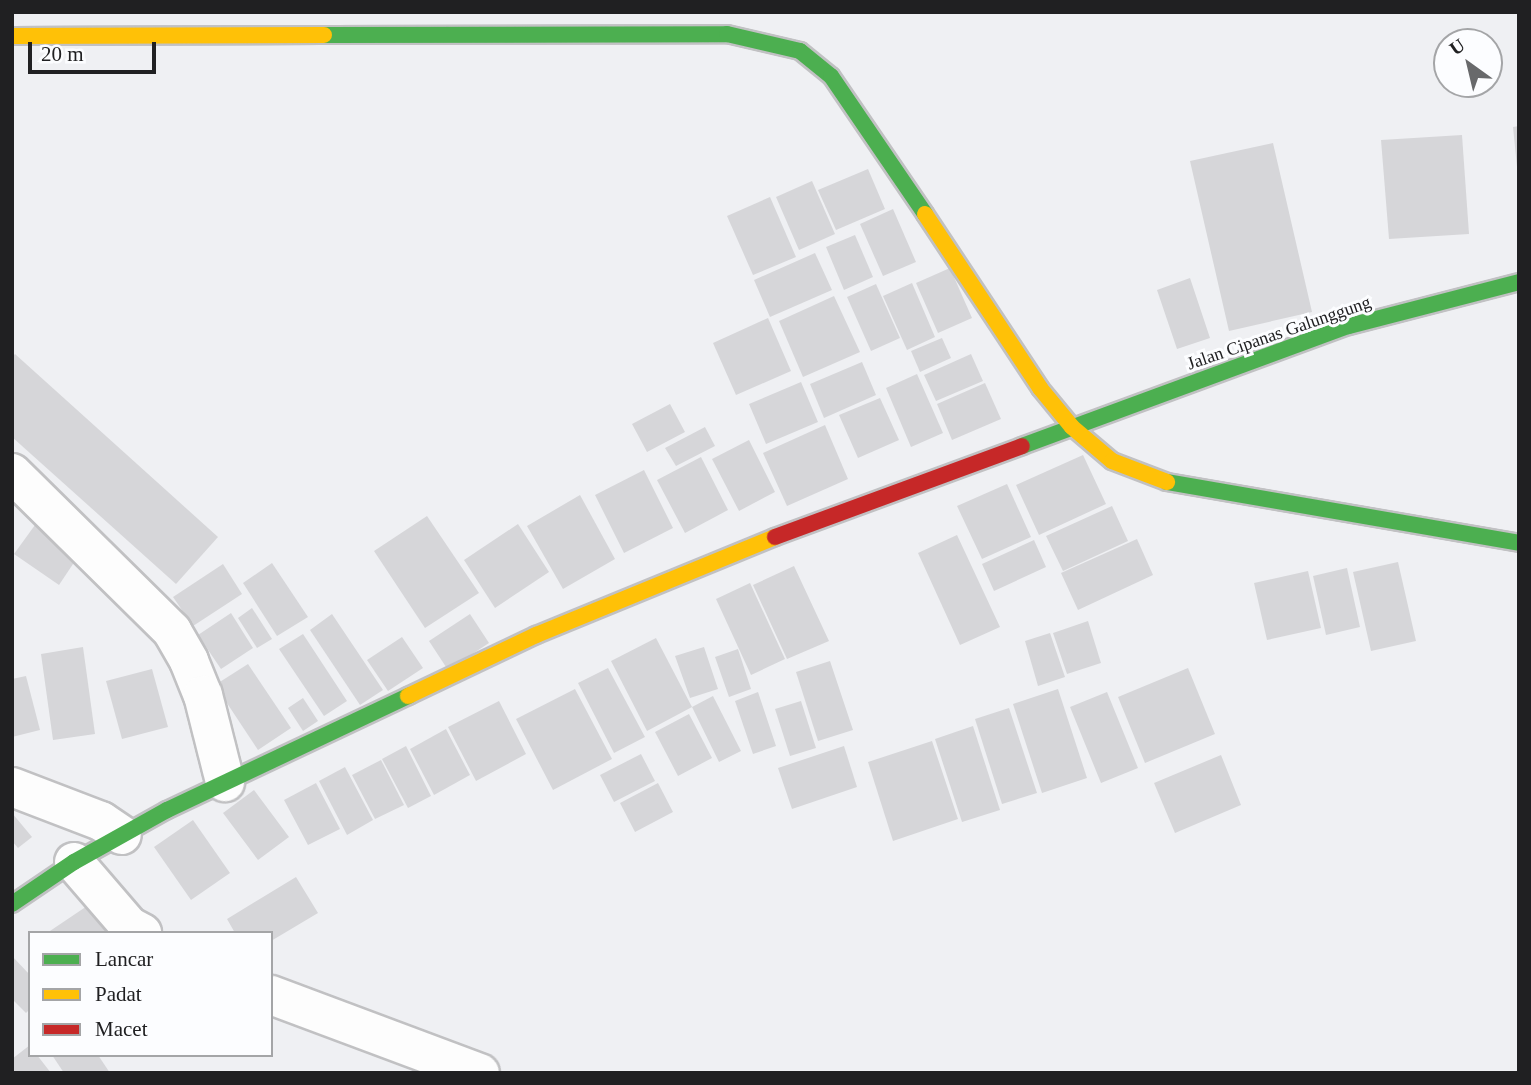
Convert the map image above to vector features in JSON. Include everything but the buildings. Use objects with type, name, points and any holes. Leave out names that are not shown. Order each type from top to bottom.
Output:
[{"type":"street","points":[[12,36],[727,34],[800,51],[831,76],[860,115],[1040,388],[1072,427],[1112,461],[1177,486],[1519,542]]},
{"type":"street","name":"Jalan Cipanas Galunggung","points":[[12,904],[74,862],[225,782],[536,635],[745,548],[1349,326],[1519,282]]},
{"type":"street","points":[[12,473],[172,631],[189,661],[202,695],[225,782]]},
{"type":"street","points":[[12,787],[101,821],[122,835]]},
{"type":"street","points":[[74,862],[129,926],[138,931]]},
{"type":"street","points":[[273,996],[480,1073]]},
{"type":"traffic: fast","points":[[324,35],[727,34],[800,51],[831,76],[925,214]]},
{"type":"traffic: fast","points":[[1022,446],[1349,326],[1519,282]]},
{"type":"traffic: fast","points":[[1167,482],[1519,543]]},
{"type":"traffic: fast","points":[[12,904],[74,862],[167,810],[408,696]]},
{"type":"traffic: slow","points":[[12,36],[324,35]]},
{"type":"traffic: slow","points":[[925,214],[1040,388],[1072,427],[1112,461],[1167,482]]},
{"type":"traffic: slow","points":[[408,696],[536,635],[775,537]]},
{"type":"traffic: jam","points":[[775,537],[1022,446]]}]
